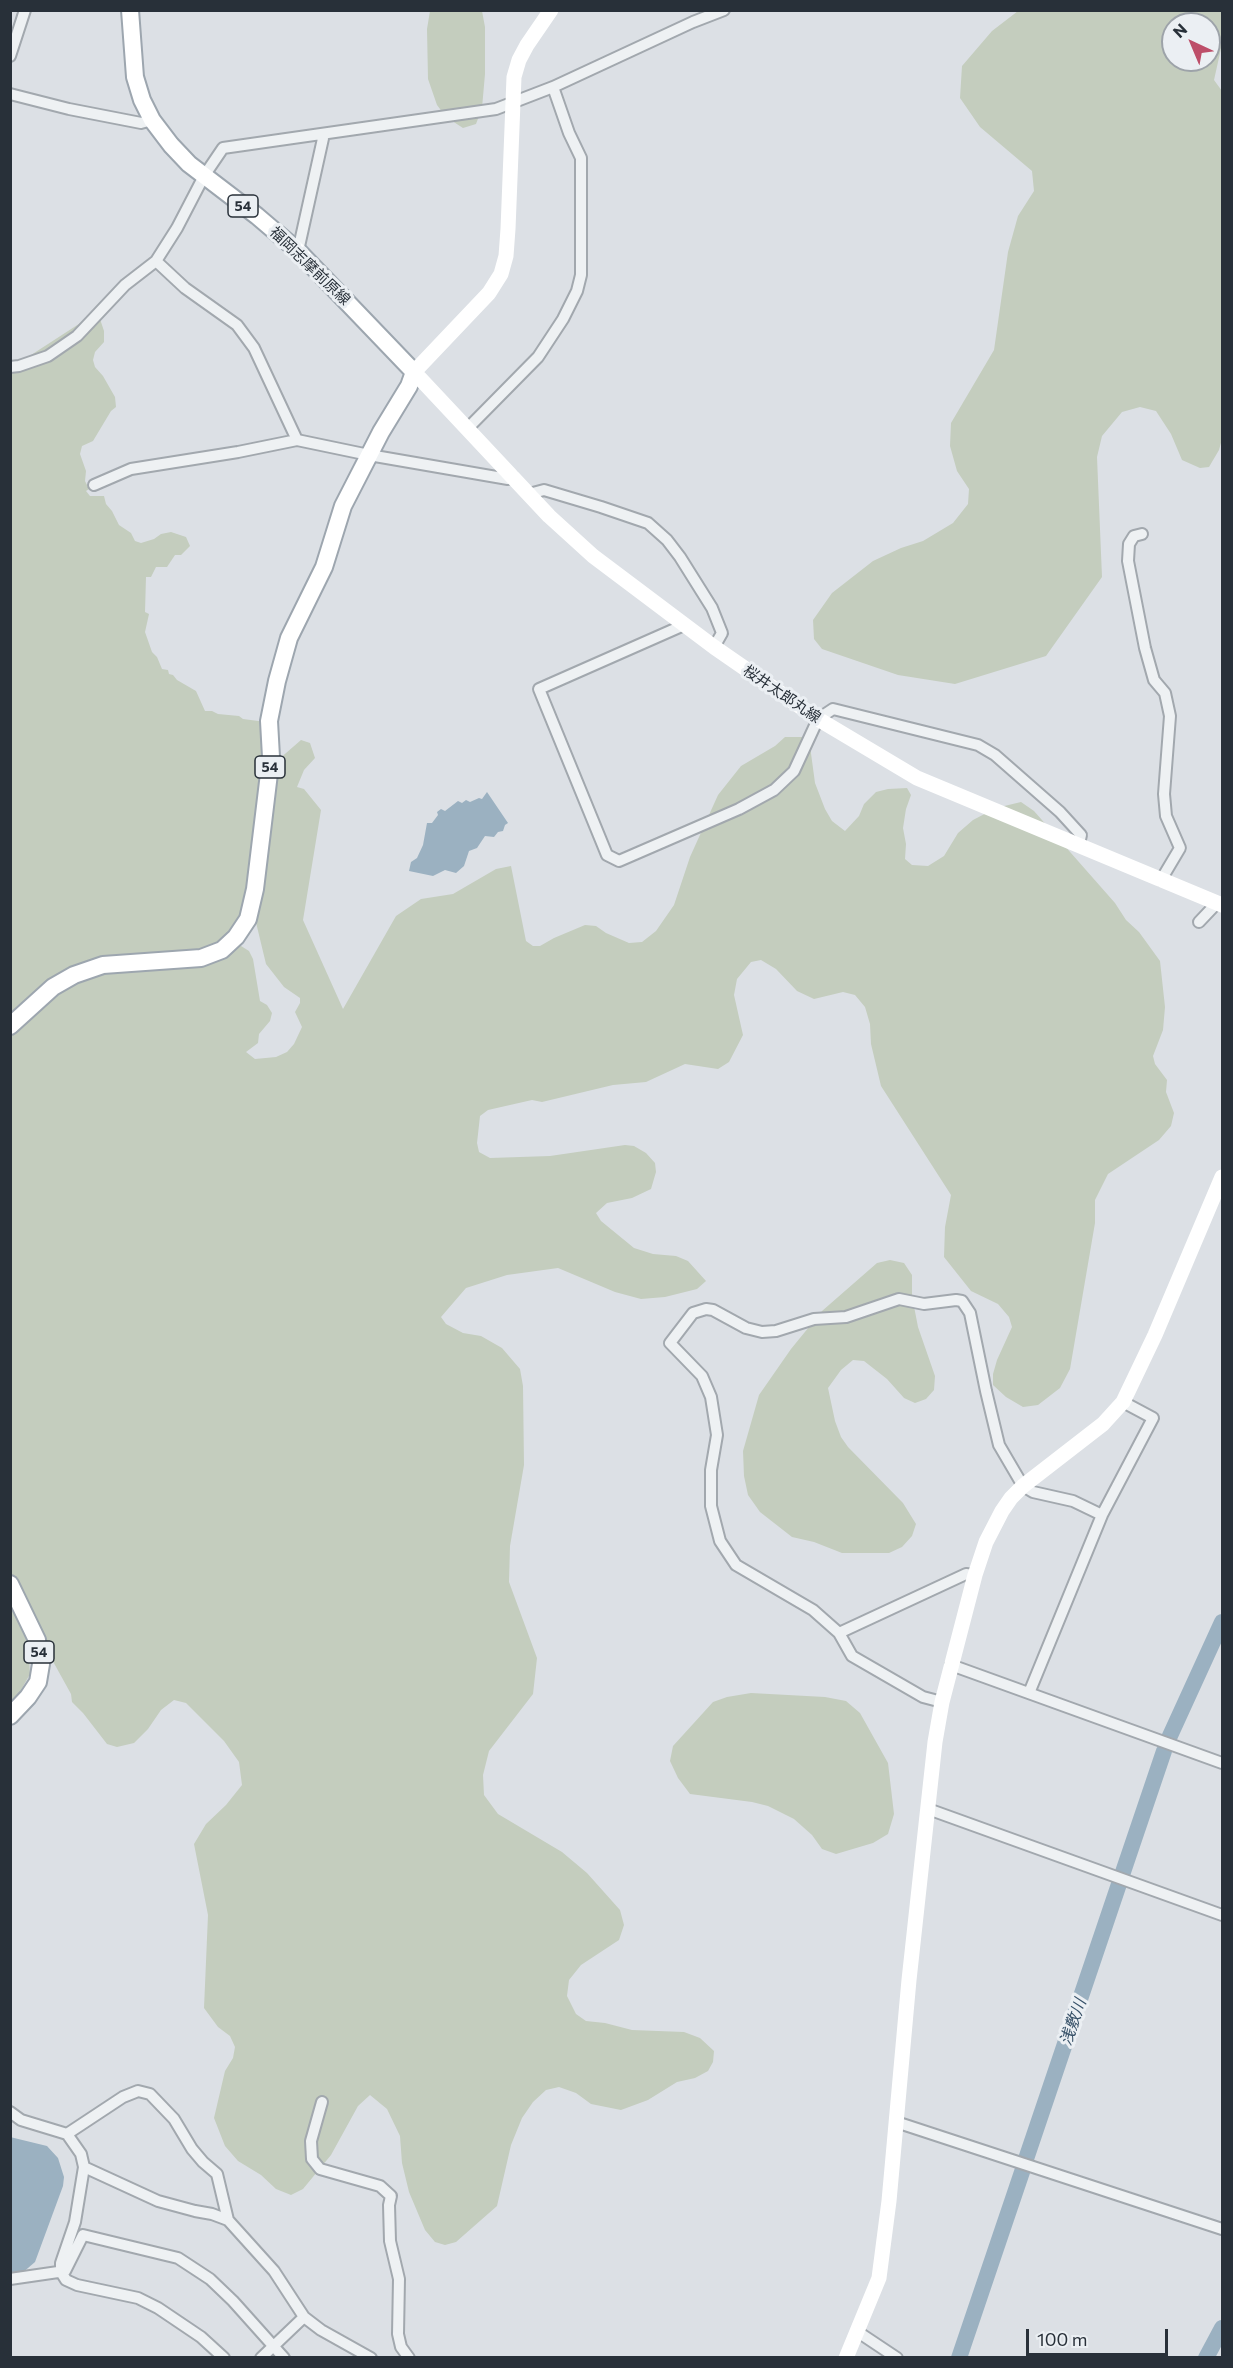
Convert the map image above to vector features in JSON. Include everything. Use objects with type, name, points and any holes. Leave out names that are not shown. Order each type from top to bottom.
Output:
[{"type":"main road","name":"福岡志摩前原線","points":[[130,10],[135,77],[142,100],[152,120],[183,158],[298,251],[414,372]]},
{"type":"main road","name":"54","points":[[10,1026],[53,987],[74,975],[103,965],[201,958],[222,950],[236,937],[248,919],[255,889],[271,757],[269,721],[277,681],[290,638],[324,567],[343,506],[409,386],[414,372]]},
{"type":"main road","name":"54","points":[[10,1584],[37,1640],[41,1664],[38,1682],[28,1697],[10,1716]]},
{"type":"street","points":[[10,56],[25,10]]},
{"type":"street","points":[[414,372],[489,293],[501,274],[506,256],[508,229],[514,77],[519,60],[551,10]]},
{"type":"street","points":[[10,367],[48,356],[77,336],[125,285],[156,261],[177,228],[204,176],[223,148],[496,109],[553,87],[724,10]]},
{"type":"street","points":[[468,428],[538,357],[563,319],[577,291],[581,274],[581,158],[553,87]]},
{"type":"street","points":[[10,94],[69,109],[141,123],[152,120]]},
{"type":"street","points":[[298,251],[324,134]]},
{"type":"street","points":[[156,261],[185,288],[237,325],[254,348],[297,440]]},
{"type":"street","name":"桜井太郎丸線","points":[[414,372],[563,529],[593,556],[714,647],[818,719],[917,778],[1220,904]]},
{"type":"street","points":[[94,485],[131,469],[297,440],[508,479],[512,476]]},
{"type":"street","points":[[529,494],[544,490],[648,524],[667,540],[680,557],[712,608],[722,633],[714,647]]},
{"type":"street","points":[[1142,534],[1134,536],[1129,544],[1128,561],[1145,648],[1154,680],[1165,693],[1170,716],[1164,794],[1166,816],[1180,849],[1161,879]]},
{"type":"street","points":[[684,625],[539,689],[607,855],[619,861],[739,809],[774,790],[794,771],[818,719],[833,709],[978,745],[995,755],[1060,812],[1081,835],[1079,844]]},
{"type":"street","points":[[1199,922],[1220,904]]},
{"type":"street","points":[[846,2358],[879,2278],[890,2200],[928,1809],[942,1702],[975,1575],[986,1542],[1002,1511],[1023,1486],[1081,1443],[1123,1402],[1155,1335],[1222,1177]]},
{"type":"street","points":[[942,1702],[923,1697],[857,1660],[852,1656],[839,1633],[808,1606],[736,1565],[720,1541],[711,1506],[711,1470],[717,1436],[711,1397],[702,1376],[670,1343],[693,1313],[706,1309],[713,1310],[746,1328],[762,1332],[776,1331],[814,1319],[838,1319],[899,1299],[924,1304],[962,1301],[970,1313],[999,1445],[1023,1486],[1033,1492],[1073,1501],[1102,1515]]},
{"type":"street","points":[[1029,1693],[1102,1515],[1153,1418],[1123,1402]]},
{"type":"street","points":[[839,1633],[966,1574],[975,1575]]},
{"type":"street","points":[[951,1665],[1222,1763]]},
{"type":"street","points":[[928,1809],[1222,1915]]},
{"type":"street","points":[[67,2134],[123,2097],[138,2091],[150,2094],[174,2119],[197,2156],[217,2174],[228,2220]]},
{"type":"street","points":[[321,2102],[311,2141],[312,2159],[320,2169],[380,2186],[391,2196],[390,2241],[399,2279],[398,2334],[401,2347],[408,2358]]},
{"type":"street","points":[[10,2112],[21,2120],[67,2134],[81,2154],[84,2167],[75,2222],[61,2263],[61,2272],[66,2280],[77,2285],[138,2298],[158,2308],[201,2337],[224,2358]]},
{"type":"street","points":[[896,2122],[1222,2229]]},
{"type":"street","points":[[84,2167],[158,2201],[228,2220],[274,2271],[304,2317],[321,2330],[371,2358]]},
{"type":"street","points":[[10,2279],[65,2271],[83,2235],[178,2258],[210,2279],[284,2358]]},
{"type":"street","points":[[261,2358],[304,2317]]},
{"type":"street","points":[[858,2332],[897,2358]]},
{"type":"green space","points":[[430,11],[482,11],[485,27],[485,74],[482,108],[476,124],[463,128],[446,117],[437,105],[428,79],[427,29]]},
{"type":"green space","points":[[1018,11],[1222,11],[1221,48],[1221,12],[1161,12],[1161,72],[1216,72],[1214,80],[1222,91],[1222,439],[1219,450],[1209,467],[1200,468],[1182,460],[1171,434],[1156,411],[1140,407],[1122,412],[1102,436],[1097,457],[1102,577],[1046,656],[955,684],[898,675],[822,649],[814,639],[813,620],[832,593],[873,561],[923,541],[953,523],[968,504],[969,489],[957,471],[950,446],[951,423],[994,350],[1008,252],[1018,216],[1034,191],[1032,171],[980,127],[960,98],[962,66],[992,31]]},
{"type":"green space","points":[[100,319],[104,331],[104,342],[95,352],[93,360],[95,367],[115,397],[116,407],[111,411],[93,441],[82,446],[80,454],[86,471],[85,481],[89,489],[86,491],[90,496],[104,496],[106,504],[119,525],[131,533],[135,541],[141,543],[171,532],[186,537],[190,546],[181,555],[175,555],[167,567],[156,567],[151,577],[146,577],[145,612],[149,614],[145,632],[152,652],[162,669],[168,670],[169,674],[177,680],[196,691],[205,711],[266,722],[265,766],[247,905],[239,922],[225,941],[203,951],[111,958],[61,972],[11,1016],[11,368],[85,320]]},
{"type":"green space","points":[[785,737],[803,737],[810,746],[815,783],[825,809],[832,821],[845,831],[859,816],[864,804],[876,792],[907,788],[911,795],[903,828],[906,844],[905,859],[912,865],[928,866],[944,856],[958,833],[973,820],[996,808],[1021,802],[1034,811],[1115,903],[1160,961],[1165,1007],[1163,1030],[1153,1056],[1155,1064],[1167,1080],[1166,1092],[1174,1113],[1171,1126],[1159,1140],[1108,1174],[1095,1200],[1095,1223],[1070,1369],[1060,1388],[1038,1405],[1023,1407],[1006,1397],[993,1385],[997,1360],[1012,1327],[1009,1317],[998,1304],[971,1291],[944,1257],[945,1227],[951,1195],[881,1086],[871,1044],[870,1024],[865,1007],[855,995],[843,992],[814,999],[797,991],[776,969],[761,960],[751,962],[737,979],[734,995],[743,1035],[729,1062],[718,1069],[685,1064],[646,1082],[613,1085],[542,1102],[532,1100],[488,1110],[480,1116],[477,1143],[479,1152],[490,1158],[550,1156],[625,1145],[634,1146],[646,1153],[655,1163],[656,1172],[651,1189],[632,1198],[607,1203],[596,1213],[601,1221],[634,1248],[653,1254],[676,1256],[688,1261],[706,1281],[697,1289],[665,1297],[641,1299],[615,1292],[558,1268],[507,1275],[466,1288],[441,1317],[446,1324],[463,1333],[481,1336],[502,1348],[520,1369],[523,1386],[524,1465],[510,1546],[509,1582],[537,1658],[533,1694],[489,1751],[483,1775],[484,1795],[498,1814],[562,1852],[587,1873],[620,1910],[624,1925],[619,1940],[581,1965],[569,1980],[567,1996],[576,2014],[586,2021],[632,2030],[684,2032],[700,2038],[714,2051],[713,2062],[708,2071],[695,2078],[677,2082],[648,2100],[621,2110],[591,2104],[576,2093],[559,2087],[546,2090],[533,2102],[522,2118],[511,2145],[497,2206],[456,2242],[445,2245],[435,2242],[425,2230],[409,2192],[402,2163],[400,2136],[387,2109],[370,2095],[358,2106],[331,2155],[303,2189],[291,2195],[276,2189],[261,2175],[238,2161],[225,2146],[214,2118],[225,2071],[233,2058],[235,2047],[230,2036],[218,2027],[204,2008],[208,1915],[194,1844],[206,1824],[226,1805],[242,1785],[239,1762],[224,1741],[186,1703],[174,1700],[161,1710],[148,1729],[134,1743],[117,1747],[107,1744],[72,1702],[71,1694],[50,1656],[23,1619],[28,1640],[30,1674],[11,1708],[11,1020],[62,975],[231,950],[241,946],[249,951],[253,959],[260,1001],[267,1005],[272,1013],[270,1021],[259,1034],[258,1043],[246,1052],[255,1059],[276,1057],[287,1052],[294,1044],[302,1027],[295,1012],[300,998],[284,987],[266,964],[253,910],[278,760],[301,740],[310,743],[315,758],[304,770],[297,787],[304,789],[321,810],[303,920],[343,1009],[396,916],[421,899],[453,894],[496,869],[511,866],[526,941],[533,946],[540,946],[585,925],[596,926],[629,943],[642,942],[656,931],[674,905],[690,857],[718,795],[741,766],[775,746]]},
{"type":"green space","points":[[890,1260],[904,1263],[912,1275],[912,1296],[918,1327],[935,1376],[934,1390],[926,1399],[915,1403],[904,1398],[887,1379],[864,1361],[853,1360],[841,1370],[828,1388],[841,1437],[903,1503],[916,1524],[912,1536],[902,1547],[889,1553],[842,1553],[814,1542],[792,1537],[760,1512],[748,1495],[744,1476],[743,1451],[759,1395],[791,1349],[822,1311],[877,1263]]},
{"type":"green space","points":[[751,1693],[825,1697],[846,1701],[860,1713],[888,1763],[894,1814],[888,1834],[873,1843],[836,1854],[822,1849],[812,1835],[794,1819],[768,1806],[690,1794],[678,1778],[670,1761],[673,1746],[713,1702]]},
{"type":"water","points":[[487,792],[508,823],[503,831],[498,832],[494,837],[485,836],[477,848],[469,851],[464,866],[456,873],[445,870],[433,876],[409,871],[411,862],[417,858],[423,845],[427,823],[432,823],[438,815],[437,812],[441,809],[445,811],[458,801],[462,803],[466,800],[470,802],[482,799]]},
{"type":"water","points":[[10,2137],[47,2146],[58,2158],[64,2177],[63,2186],[35,2262],[21,2274],[11,2273]]},
{"type":"waterway","name":"浅敷川","points":[[1169,1738],[1222,1622]]},
{"type":"waterway","name":"浅敷川","points":[[1122,1875],[1164,1751]]},
{"type":"waterway","name":"浅敷川","points":[[1026,2159],[1119,1884]]},
{"type":"waterway","name":"浅敷川","points":[[959,2358],[1023,2169]]},
{"type":"waterway","points":[[1206,2358],[1222,2328]]}]
